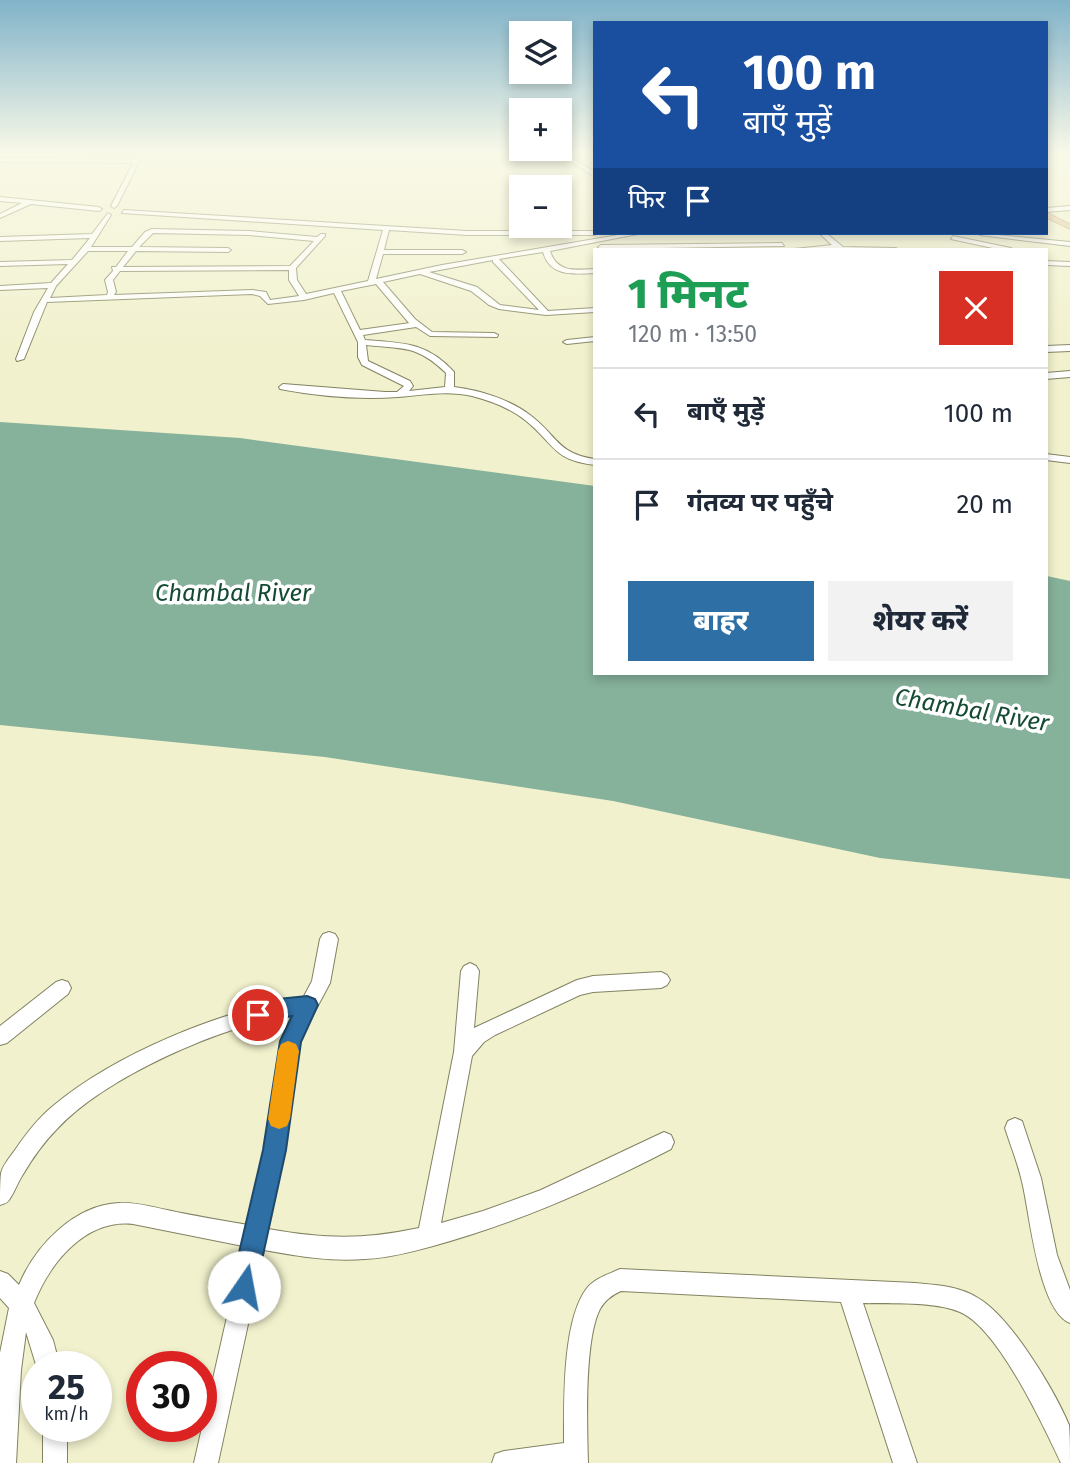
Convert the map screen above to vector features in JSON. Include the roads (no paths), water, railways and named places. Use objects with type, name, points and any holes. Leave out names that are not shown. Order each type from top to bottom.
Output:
[{"type":"street","points":[[20,359],[38,312],[53,285],[86,249],[104,220]]},
{"type":"street","points":[[214,268],[228,250],[239,244],[264,220]]},
{"type":"street","points":[[269,220],[467,233],[593,233]]},
{"type":"street","points":[[304,298],[293,280],[292,268],[334,224]]},
{"type":"street","points":[[375,283],[387,228]]},
{"type":"street","points":[[108,298],[112,292],[109,280],[115,269],[147,233],[160,230],[249,233],[318,239]]},
{"type":"street","points":[[460,265],[467,233]]},
{"type":"street","points":[[46,300],[252,292],[263,294],[268,302],[304,298],[420,272],[629,235]]},
{"type":"street","points":[[774,235],[786,248]]},
{"type":"street","points":[[824,235],[839,248]]},
{"type":"street","points":[[953,235],[1003,248]]},
{"type":"street","points":[[996,235],[1070,244]]},
{"type":"street","points":[[0,239],[94,236]]},
{"type":"street","points":[[589,242],[595,246],[610,248]]},
{"type":"street","points":[[86,249],[228,250]]},
{"type":"street","points":[[546,249],[553,267],[593,271]]},
{"type":"street","points":[[380,252],[463,252]]},
{"type":"street","points":[[496,260],[546,313]]},
{"type":"street","points":[[1048,261],[1069,264]]},
{"type":"street","points":[[0,264],[75,262]]},
{"type":"street","points":[[115,269],[292,268]]},
{"type":"street","points":[[420,272],[481,292],[492,306],[546,313],[593,310]]},
{"type":"street","points":[[375,283],[416,325],[438,336],[494,335]]},
{"type":"street","points":[[0,288],[53,285]]},
{"type":"street","points":[[337,291],[362,342],[362,357],[365,363],[409,386],[399,395]]},
{"type":"street","points":[[357,333],[416,325]]},
{"type":"street","points":[[567,342],[593,339]]},
{"type":"street","points":[[362,342],[398,344],[432,355],[450,372],[449,390]]},
{"type":"street","points":[[1048,349],[1070,348]]},
{"type":"street","points":[[1051,375],[1070,374]]},
{"type":"street","points":[[1051,375],[1070,385]]},
{"type":"street","points":[[283,387],[365,395],[449,390],[470,392],[520,412],[535,424],[559,452],[572,458],[593,462]]},
{"type":"street","points":[[1048,457],[1070,460]]},
{"type":"street","points":[[206,1463],[275,1150],[290,1041],[307,1005],[321,984],[329,939]]},
{"type":"street","points":[[428,1237],[463,1052],[470,971]]},
{"type":"street","points":[[463,1052],[477,1036],[489,1029],[577,988],[662,980]]},
{"type":"street","points":[[0,1037],[62,988]]},
{"type":"street","points":[[0,1195],[38,1135],[83,1093],[130,1067],[202,1034],[278,1008],[307,1005]]},
{"type":"street","points":[[1015,1128],[1035,1195],[1044,1253],[1054,1284],[1070,1312]]},
{"type":"street","points":[[5,1463],[9,1374],[21,1304],[43,1260],[58,1242],[84,1224],[120,1213],[255,1236],[356,1249],[428,1237],[555,1197],[664,1142]]},
{"type":"street","points":[[504,1463],[576,1458],[578,1378],[585,1315],[593,1298],[606,1286],[620,1280],[948,1297],[972,1306],[995,1329],[1023,1368],[1070,1454]]},
{"type":"street","points":[[0,1282],[32,1315],[44,1351]]},
{"type":"street","points":[[848,1290],[905,1463]]},
{"type":"street","points":[[55,1442],[55,1463]]},
{"type":"water","name":"Chambal River","points":[[0,422],[240,438],[593,486],[593,675],[1048,675],[1048,576],[1070,581],[1070,879],[880,858],[613,801],[325,757],[0,725]]}]
